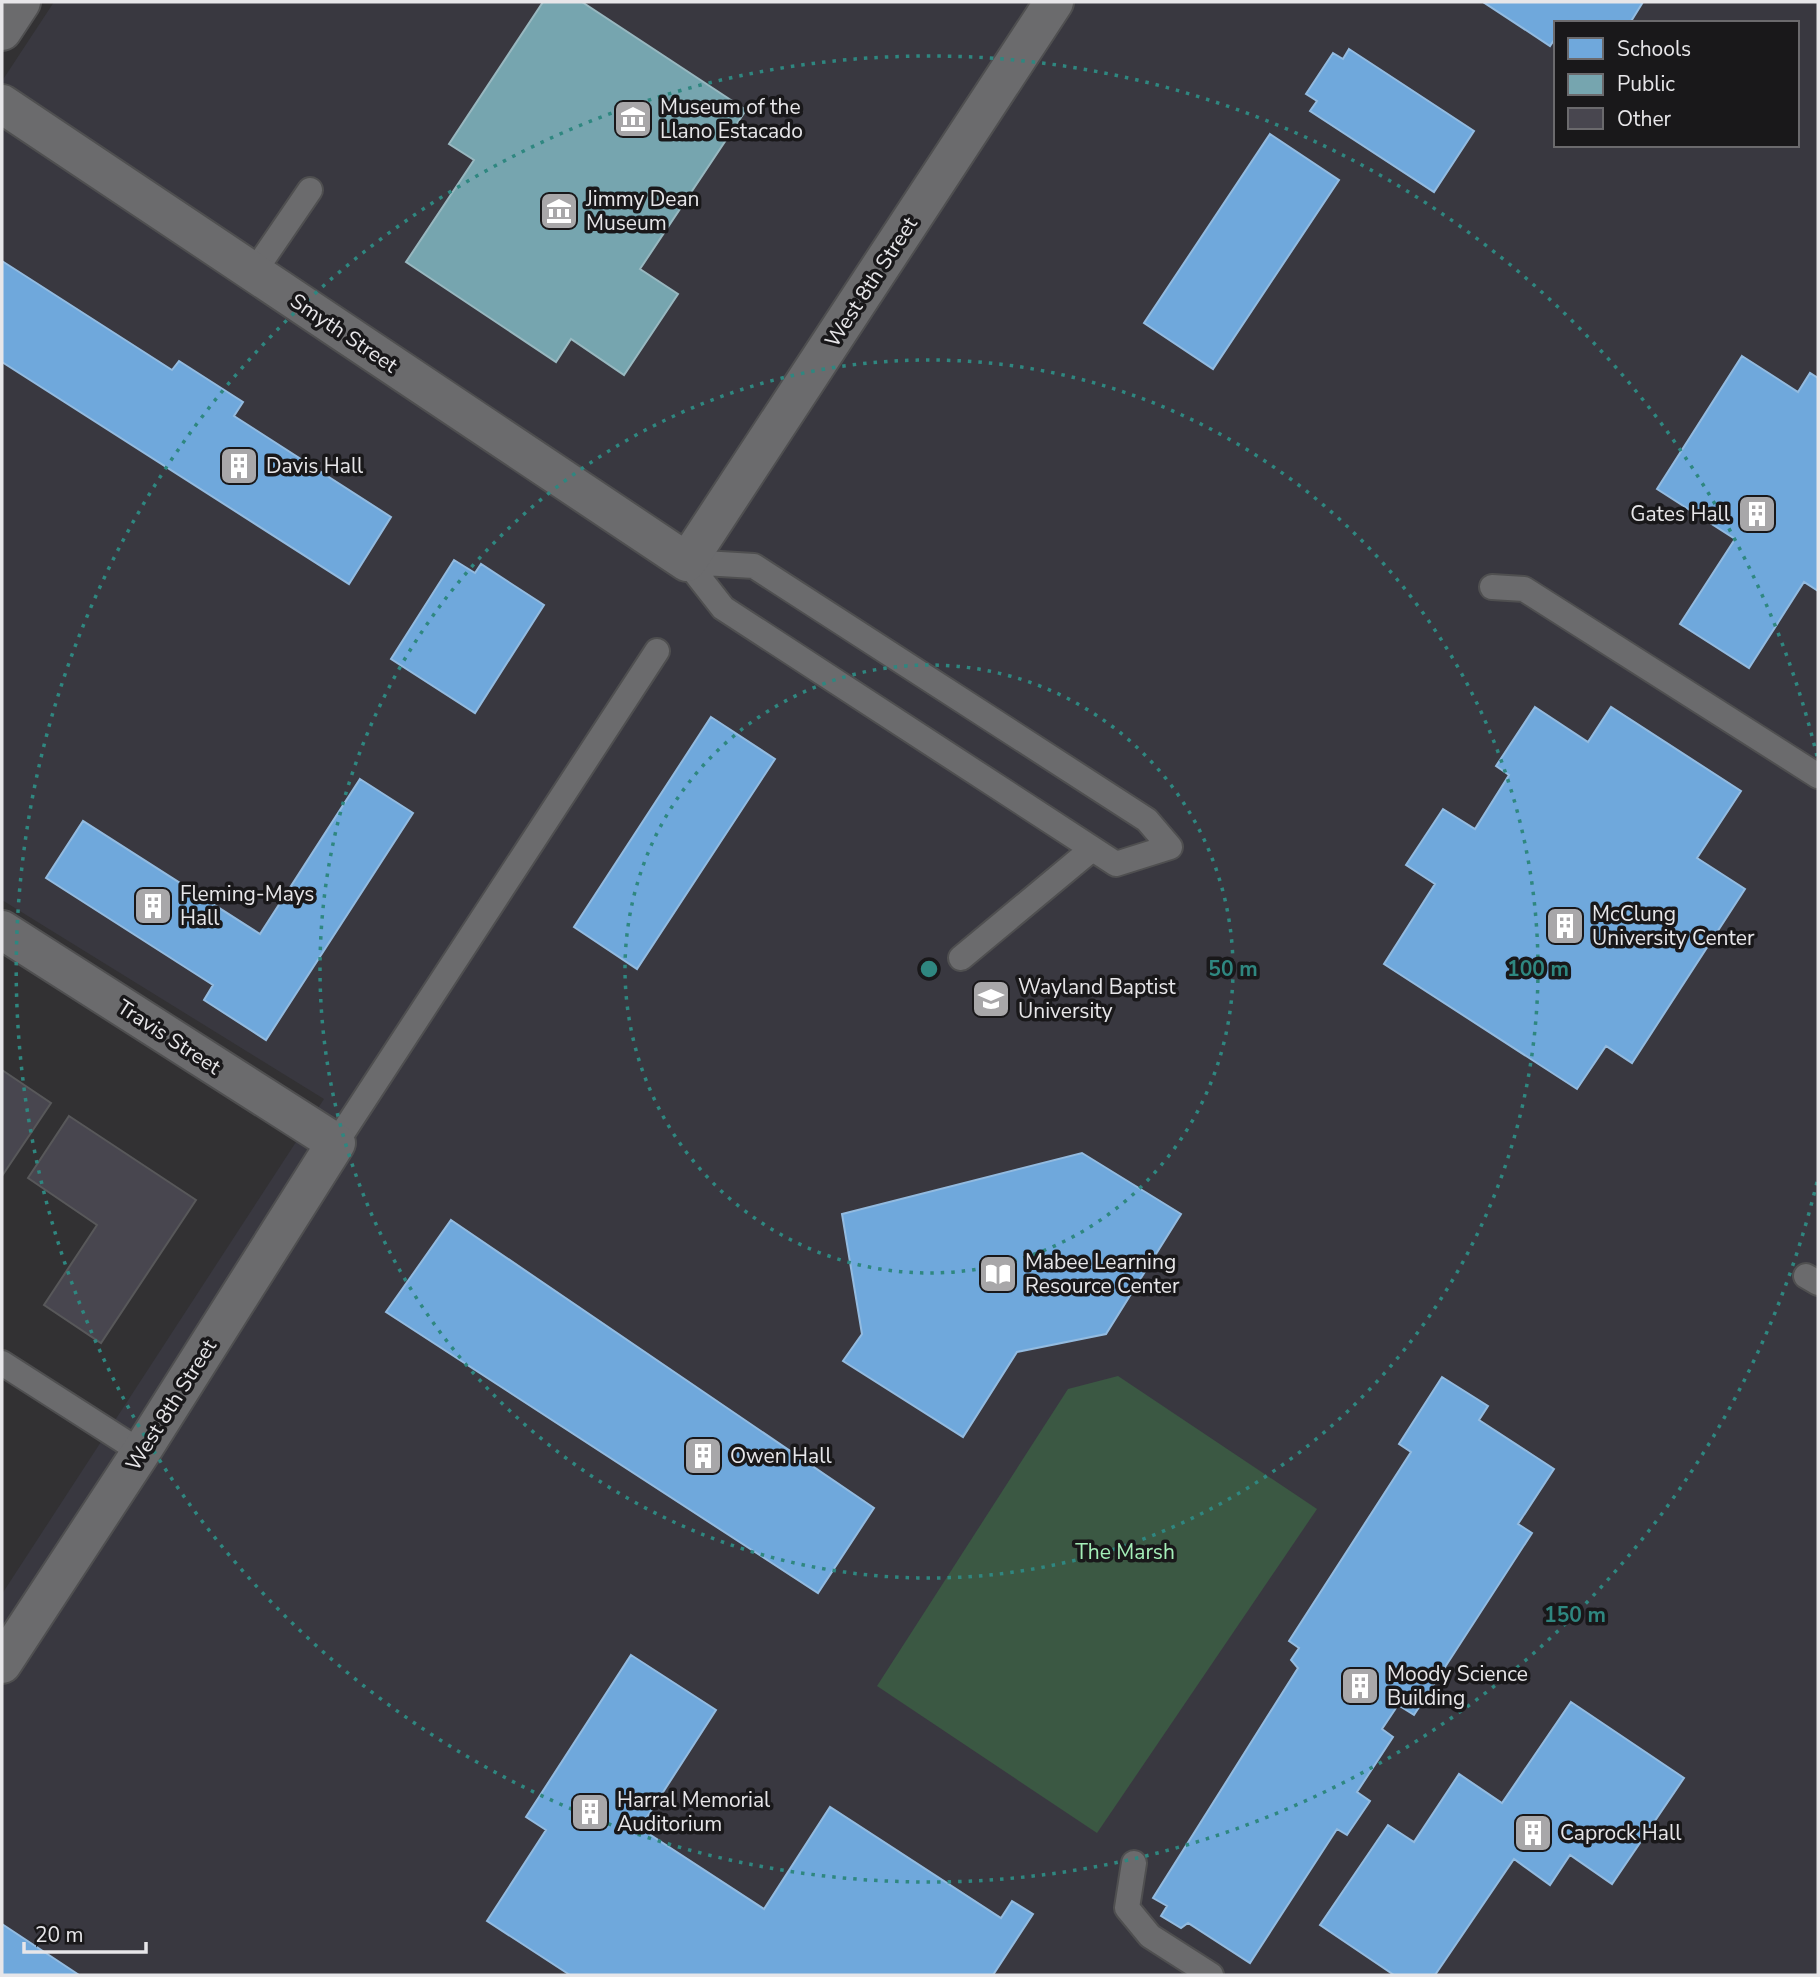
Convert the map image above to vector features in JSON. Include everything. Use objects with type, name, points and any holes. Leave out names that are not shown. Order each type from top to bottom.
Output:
[{"type":"street","points":[[2,31],[21,2]]},
{"type":"street","name":"West 8th Street","points":[[687,562],[1054,2]]},
{"type":"street","name":"Smyth Street","points":[[2,104],[687,562]]},
{"type":"street","name":"Travis Street","points":[[2,930],[336,1143]]},
{"type":"street","name":"West 8th Street","points":[[2,1664],[141,1452],[336,1143]]},
{"type":"lane","points":[[254,272],[310,190]]},
{"type":"lane","points":[[687,562],[754,566],[1147,820],[1170,846],[1116,864],[723,608],[687,562]]},
{"type":"lane","points":[[1492,587],[1524,589],[1818,776]]},
{"type":"lane","points":[[336,1143],[657,651]]},
{"type":"lane","points":[[961,958],[1092,849]]},
{"type":"lane","points":[[2,1363],[141,1452]]},
{"type":"lane","points":[[1134,1863],[1127,1908],[1150,1937],[1211,1975]]},
{"type":"shaded area","name":"Wayland Baptist University","points":[[54,2],[1818,2],[1818,1975],[2,1975],[2,1594],[324,1099],[2,900],[2,81]]},
{"type":"green space","name":"The Marsh","points":[[1118,1376],[1317,1509],[1097,1833],[877,1686],[1068,1389]]},
{"type":"building: Schools","points":[[1483,2],[1643,2],[1631,21],[1554,21],[1554,40],[1550,46]]},
{"type":"building: Schools","points":[[1349,49],[1474,131],[1434,192],[1310,111],[1317,101],[1306,94],[1333,53],[1343,59]]},
{"type":"building: Schools","points":[[1270,134],[1339,180],[1213,369],[1144,323]]},
{"type":"building: Schools","name":"Davis Hall","points":[[2,261],[172,370],[179,361],[243,402],[234,416],[391,517],[349,584],[2,362]]},
{"type":"building: Schools","name":"Gates Hall","points":[[1742,356],[1798,392],[1810,373],[1818,378],[1818,591],[1804,582],[1749,668],[1680,624],[1735,539],[1657,489]]},
{"type":"building: Schools","points":[[454,560],[475,573],[481,564],[544,605],[475,713],[391,659]]},
{"type":"building: Schools","name":"McClung University Center","points":[[1535,707],[1588,742],[1611,707],[1741,791],[1697,858],[1745,889],[1632,1063],[1606,1046],[1577,1089],[1384,964],[1435,884],[1406,865],[1443,809],[1475,829],[1509,775],[1496,766]]},
{"type":"building: Schools","points":[[711,717],[775,759],[637,969],[574,927]]},
{"type":"building: Schools","name":"Fleming-Mays Hall","points":[[360,779],[413,813],[266,1040],[204,1000],[213,985],[46,878],[83,821],[260,934]]},
{"type":"building: Schools","name":"Mabee Learning Resource Center","points":[[1082,1153],[1181,1214],[1106,1334],[1017,1352],[963,1437],[843,1361],[862,1334],[842,1214]]},
{"type":"building: Schools","name":"Owen Hall","points":[[451,1220],[874,1508],[818,1593],[386,1312]]},
{"type":"building: Schools","name":"Moody Science Building","points":[[1442,1377],[1488,1406],[1479,1420],[1554,1469],[1518,1524],[1532,1533],[1414,1715],[1398,1705],[1382,1729],[1393,1737],[1357,1792],[1370,1801],[1347,1835],[1337,1829],[1250,1963],[1188,1923],[1181,1928],[1161,1916],[1167,1906],[1153,1898],[1298,1668],[1291,1660],[1299,1648],[1289,1641],[1411,1452],[1399,1444]]},
{"type":"building: Schools","name":"Harral Memorial Auditorium","points":[[631,1655],[716,1710],[640,1828],[764,1909],[830,1807],[1001,1918],[1012,1901],[1033,1914],[993,1975],[570,1975],[487,1921],[546,1830],[526,1817]]},
{"type":"building: Schools","name":"Caprock Hall","points":[[1571,1702],[1684,1778],[1612,1884],[1570,1855],[1550,1885],[1514,1859],[1435,1975],[1394,1975],[1320,1925],[1388,1825],[1414,1842],[1459,1774],[1502,1803]]},
{"type":"building: Schools","points":[[2,1924],[79,1975],[2,1975]]},
{"type":"building: Public","name":"Jimmy Dean Museum","points":[[543,2],[582,2],[746,110],[640,269],[678,294],[624,375],[571,339],[556,362],[406,262],[474,160],[449,144]]},
{"type":"building: Other","points":[[2,1070],[51,1103],[2,1176]]},
{"type":"building: Other","points":[[69,1116],[196,1200],[101,1343],[44,1305],[97,1225],[28,1178]]},
{"type":"place","name":"Museum of the Llano Estacado","points":[[633,119]]},
{"type":"place","name":"Jimmy Dean Museum","points":[[559,211]]},
{"type":"place","name":"Davis Hall","points":[[239,466]]},
{"type":"place","name":"Gates Hall","points":[[1757,514]]},
{"type":"place","name":"Fleming-Mays Hall","points":[[153,906]]},
{"type":"place","name":"McClung University Center","points":[[1565,926]]},
{"type":"place","name":"Wayland Baptist University","points":[[991,999]]},
{"type":"place","name":"Mabee Learning Resource Center","points":[[998,1274]]},
{"type":"place","name":"Owen Hall","points":[[703,1456]]},
{"type":"place","name":"Moody Science Building","points":[[1360,1686]]},
{"type":"place","name":"Harral Memorial Auditorium","points":[[590,1812]]},
{"type":"place","name":"Caprock Hall","points":[[1533,1833]]}]
